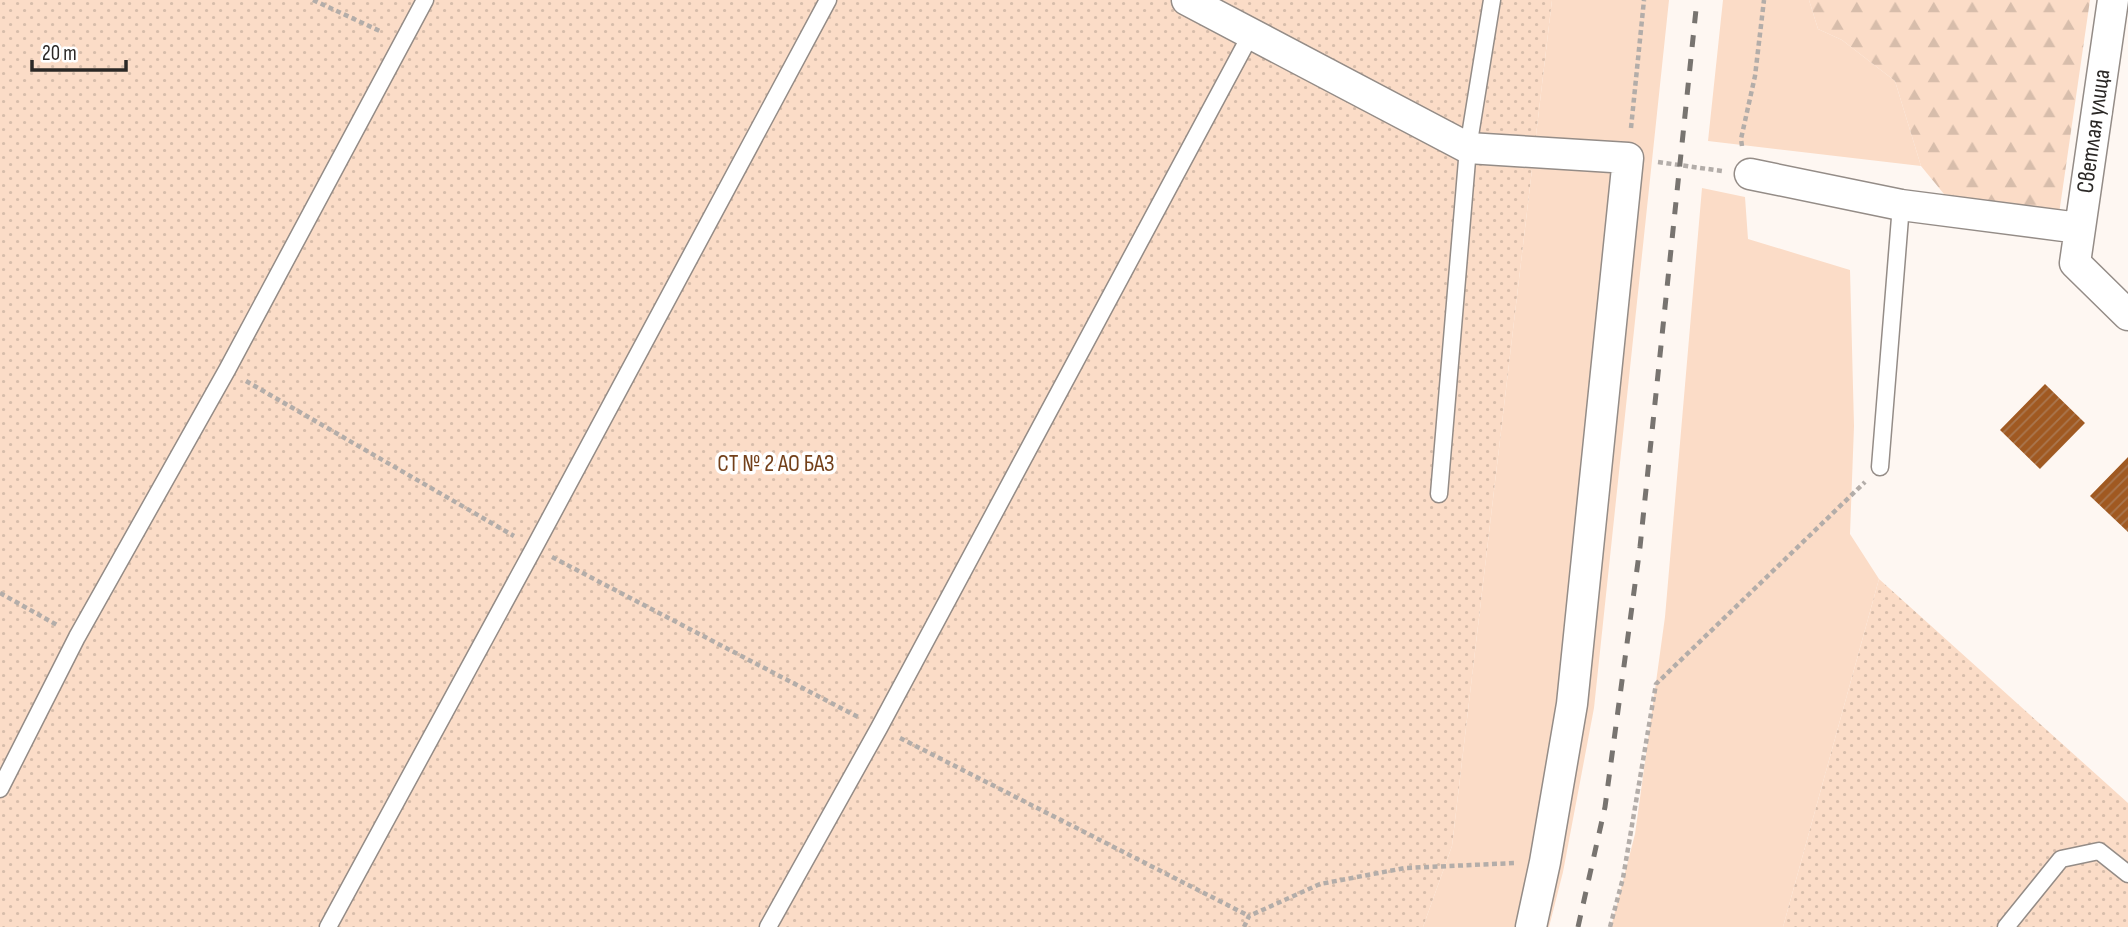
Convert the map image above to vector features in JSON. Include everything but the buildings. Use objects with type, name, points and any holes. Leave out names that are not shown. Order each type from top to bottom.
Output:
[{"type":"street","points":[[1187,0],[1468,149],[1628,159],[1572,704],[1531,927]]},
{"type":"street","name":"Светлая улица","points":[[2113,0],[2075,262],[2128,315]]},
{"type":"street","points":[[1750,174],[1901,205],[2079,228]]},
{"type":"lane","points":[[0,789],[77,637],[227,370],[425,0]]},
{"type":"lane","points":[[328,927],[828,0]]},
{"type":"lane","points":[[1439,494],[1468,149],[1492,0]]},
{"type":"lane","points":[[768,927],[879,727],[1251,34]]},
{"type":"lane","points":[[1880,467],[1901,205]]},
{"type":"lane","points":[[2006,927],[2061,859],[2099,851],[2128,874]]},
{"type":"path","points":[[313,0],[403,41]]},
{"type":"path","points":[[1644,0],[1628,159],[1750,174],[1741,139],[1755,76],[1764,0]]},
{"type":"path","points":[[227,370],[534,548],[1249,916]]},
{"type":"path","points":[[1610,927],[1623,878],[1656,684],[1880,467]]},
{"type":"path","points":[[0,593],[77,637]]},
{"type":"path","points":[[1244,927],[1249,916],[1320,884],[1405,868],[1545,862]]},
{"type":"green space","name":"СТ № 2 АО БАЗ","points":[[0,0],[1552,0],[1452,846],[1423,927],[0,927]]},
{"type":"green space","points":[[1552,0],[1669,0],[1594,708],[1563,872],[1549,927],[1423,927],[1452,846]]},
{"type":"green space","points":[[1723,0],[1809,0],[1818,29],[1842,40],[1895,81],[1921,166],[1708,141]]},
{"type":"green space","points":[[1809,0],[2090,0],[2059,214],[1944,194],[1921,166],[1895,81],[1842,40],[1818,29]]},
{"type":"green space","points":[[1702,188],[1745,197],[1748,239],[1850,270],[1854,426],[1850,534],[1879,579],[1783,927],[1611,927],[1635,834],[1665,617]]},
{"type":"green space","points":[[1879,579],[2128,803],[2128,927],[1783,927]]},
{"type":"railway","points":[[1578,927],[1605,807],[1640,547],[1697,0]]}]
